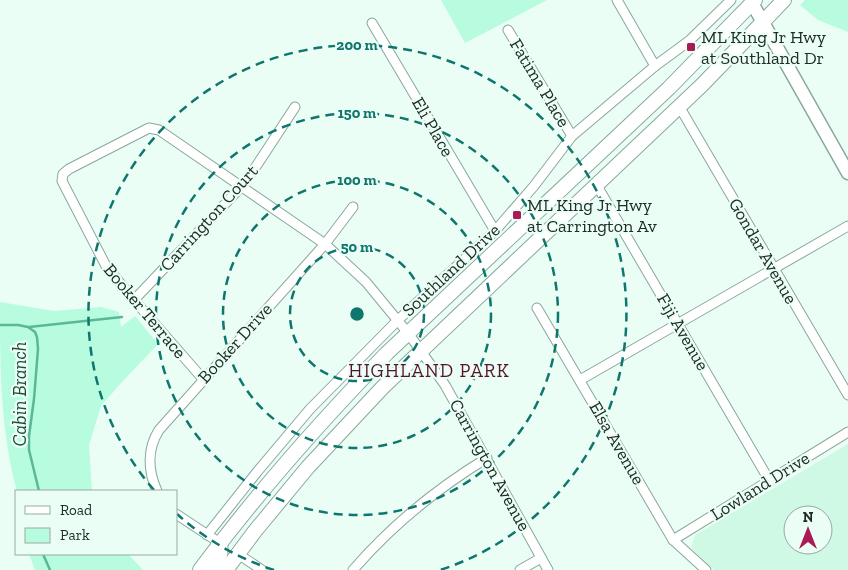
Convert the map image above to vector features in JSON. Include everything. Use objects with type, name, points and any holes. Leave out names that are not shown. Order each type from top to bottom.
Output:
[{"type":"main road","points":[[226,570],[321,452],[382,387],[716,71],[784,0]]},
{"type":"main road","points":[[200,570],[288,460],[328,414],[408,333],[669,88],[751,1]]},
{"type":"main road","points":[[238,554],[233,550],[232,541],[281,479],[288,466],[288,460]]},
{"type":"main road","points":[[213,570],[222,552],[220,543]]},
{"type":"street","points":[[617,0],[655,66]]},
{"type":"street","name":"Southland Drive","points":[[207,535],[310,409],[398,320],[495,231],[534,186],[572,136],[655,66],[689,41],[731,0]]},
{"type":"street","points":[[751,1],[848,173]]},
{"type":"street","name":"Eli Place","points":[[372,23],[495,231]]},
{"type":"street","name":"Fatima Place","points":[[508,30],[572,136]]},
{"type":"street","name":"Gondar Avenue","points":[[679,106],[848,395]]},
{"type":"street","name":"Carrington Court","points":[[134,300],[241,187],[254,171],[295,107]]},
{"type":"street","name":"Booker Terrace","points":[[159,130],[146,129],[69,169],[62,176],[64,187],[106,266],[203,379]]},
{"type":"street","name":"Carrington Avenue","points":[[159,130],[325,244],[358,273],[398,320],[445,385],[548,570]]},
{"type":"street","name":"Fiji Avenue","points":[[596,184],[769,480]]},
{"type":"street","name":"Booker Drive","points":[[157,490],[150,466],[151,447],[154,437],[166,420],[325,244],[353,208]]},
{"type":"street","points":[[580,380],[848,226]]},
{"type":"street","name":"Elsa Avenue","points":[[537,308],[673,540],[706,570]]},
{"type":"street","name":"Lowland Drive","points":[[673,540],[848,432]]},
{"type":"street","points":[[354,570],[374,547],[415,508],[450,481],[486,458]]},
{"type":"street","points":[[178,515],[220,543]]},
{"type":"street","points":[[238,554],[262,570]]},
{"type":"street","points":[[520,570],[541,558]]},
{"type":"shaded area","points":[[848,444],[848,570],[714,570],[691,548],[695,535]]},
{"type":"green space","points":[[441,0],[547,0],[465,43]]},
{"type":"green space","points":[[805,0],[848,0],[848,32],[818,20],[800,5]]},
{"type":"green space","points":[[0,302],[54,311],[101,307],[119,312],[121,327],[135,316],[158,344],[101,406],[89,445],[92,490],[17,490],[7,444],[1,374]]},
{"type":"green space","points":[[29,555],[129,555],[143,570],[35,570]]},
{"type":"waterway","points":[[29,327],[122,317]]},
{"type":"waterway","name":"Cabin Branch","points":[[0,325],[28,327],[35,332],[37,337],[38,349],[29,450],[39,490]]},
{"type":"waterway","name":"Cabin Branch","points":[[43,555],[50,570]]},
{"type":"place","name":"ML King Jr Hwy at Southland Dr","points":[[691,47]]},
{"type":"place","name":"ML King Jr Hwy at Carrington Av","points":[[517,215]]},
{"type":"district","name":"HIGHLAND PARK","points":[[429,370]]}]
